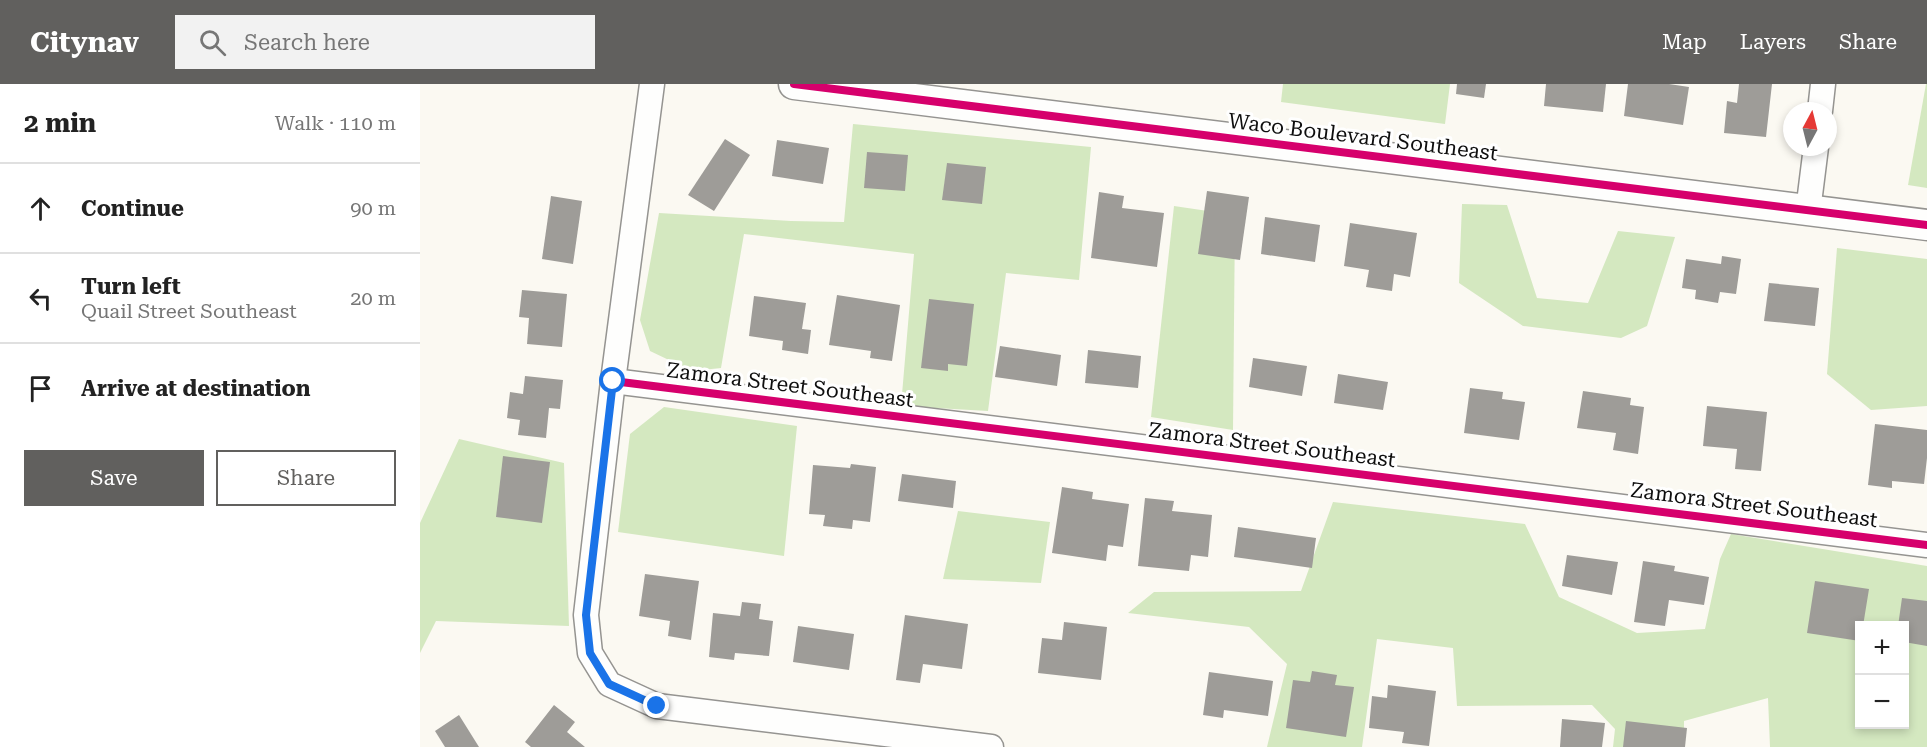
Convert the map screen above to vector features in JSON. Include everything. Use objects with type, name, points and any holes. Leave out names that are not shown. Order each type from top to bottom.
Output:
[{"type":"street","points":[[652,84],[613,381],[586,615],[590,653],[609,684],[657,706],[991,747]]},
{"type":"street","name":"Waco Boulevard Southeast","points":[[794,84],[1927,225]]},
{"type":"street","points":[[1821,102],[1824,84]]},
{"type":"street","points":[[1808,211],[1815,156]]},
{"type":"street","name":"Zamora Street Southeast","points":[[613,381],[1927,545]]},
{"type":"green space","points":[[1283,84],[1450,84],[1445,124],[1281,102]]},
{"type":"green space","points":[[1927,84],[1927,188],[1908,185]]},
{"type":"green space","points":[[853,124],[1091,147],[1079,280],[1006,273],[988,411],[901,406],[914,254],[744,234],[721,368],[692,371],[650,351],[640,320],[659,213],[844,222]]},
{"type":"green space","points":[[1462,204],[1507,205],[1537,298],[1588,303],[1618,231],[1675,237],[1647,326],[1621,338],[1523,326],[1459,283]]},
{"type":"green space","points":[[1174,206],[1235,215],[1233,430],[1151,417]]},
{"type":"green space","points":[[1837,248],[1927,259],[1927,406],[1871,410],[1827,374]]},
{"type":"green space","points":[[664,407],[797,426],[784,556],[618,532],[630,434]]},
{"type":"green space","points":[[459,439],[564,463],[569,626],[436,621],[420,653],[420,523]]},
{"type":"green space","points":[[1333,502],[1525,524],[1559,597],[1637,633],[1705,629],[1720,559],[1731,534],[1927,566],[1927,747],[1770,747],[1768,698],[1684,721],[1684,747],[1613,747],[1615,729],[1592,705],[1457,706],[1453,648],[1377,639],[1362,747],[1267,747],[1287,664],[1249,627],[1128,613],[1154,592],[1301,591]]},
{"type":"green space","points":[[958,511],[1050,522],[1041,583],[943,579]]},
{"type":"building","points":[[1457,84],[1486,84],[1484,98],[1456,94]]},
{"type":"building","points":[[1546,84],[1606,84],[1603,112],[1544,106]]},
{"type":"building","points":[[1628,84],[1669,84],[1689,87],[1683,125],[1624,116]]},
{"type":"building","points":[[1739,84],[1772,84],[1766,137],[1724,133],[1727,101],[1737,103]]},
{"type":"building","points":[[725,139],[750,155],[714,211],[688,195]]},
{"type":"building","points":[[777,140],[829,148],[823,184],[772,176]]},
{"type":"building","points":[[867,152],[908,155],[905,191],[864,188]]},
{"type":"building","points":[[947,163],[986,167],[982,204],[942,200]]},
{"type":"building","points":[[1207,191],[1249,197],[1240,260],[1198,254]]},
{"type":"building","points":[[1099,192],[1124,196],[1122,208],[1164,213],[1157,267],[1091,258]]},
{"type":"building","points":[[551,196],[582,201],[573,264],[542,259]]},
{"type":"building","points":[[1265,217],[1320,225],[1315,262],[1261,254]]},
{"type":"building","points":[[1350,223],[1417,233],[1410,277],[1394,274],[1392,291],[1366,287],[1369,270],[1344,266]]},
{"type":"building","points":[[1722,256],[1741,259],[1736,294],[1720,292],[1718,303],[1695,299],[1696,290],[1682,288],[1686,259],[1721,264]]},
{"type":"building","points":[[1769,283],[1819,288],[1815,326],[1764,321]]},
{"type":"building","points":[[522,290],[567,294],[562,347],[527,344],[529,318],[519,317]]},
{"type":"building","points":[[837,295],[900,305],[892,361],[870,358],[871,351],[829,345]]},
{"type":"building","points":[[754,296],[806,303],[802,329],[811,330],[808,354],[782,350],[783,341],[749,336]]},
{"type":"building","points":[[929,299],[974,304],[967,366],[948,364],[948,371],[921,368]]},
{"type":"building","points":[[1000,346],[1061,355],[1057,386],[995,377]]},
{"type":"building","points":[[1088,350],[1141,356],[1138,388],[1085,383]]},
{"type":"building","points":[[1253,358],[1307,366],[1302,396],[1249,387]]},
{"type":"building","points":[[1338,374],[1388,382],[1383,410],[1334,403]]},
{"type":"building","points":[[525,376],[563,380],[560,409],[549,408],[546,438],[518,435],[520,420],[507,418],[510,392],[523,394]]},
{"type":"building","points":[[1470,388],[1503,392],[1502,399],[1525,402],[1519,440],[1464,433]]},
{"type":"building","points":[[1583,391],[1631,398],[1630,405],[1644,407],[1638,454],[1613,450],[1616,433],[1577,428]]},
{"type":"building","points":[[1707,406],[1767,412],[1761,471],[1735,469],[1737,449],[1703,446]]},
{"type":"building","points":[[1875,424],[1927,430],[1924,484],[1892,481],[1892,488],[1868,485]]},
{"type":"building","points":[[503,456],[550,462],[542,523],[496,517]]},
{"type":"building","points":[[851,464],[876,467],[870,522],[853,520],[852,529],[823,526],[825,515],[809,514],[813,465],[850,468]]},
{"type":"building","points":[[902,474],[956,481],[953,508],[898,501]]},
{"type":"building","points":[[1062,487],[1093,492],[1092,499],[1129,504],[1123,547],[1108,545],[1106,561],[1052,553]]},
{"type":"building","points":[[1145,498],[1174,501],[1172,511],[1212,515],[1208,557],[1191,555],[1189,571],[1138,566]]},
{"type":"building","points":[[1238,527],[1316,538],[1312,568],[1234,557]]},
{"type":"building","points":[[1567,555],[1618,562],[1612,595],[1562,586]]},
{"type":"building","points":[[1643,561],[1675,566],[1674,571],[1709,577],[1704,605],[1669,600],[1665,626],[1634,622]]},
{"type":"building","points":[[645,574],[699,581],[691,640],[668,636],[670,621],[639,616]]},
{"type":"building","points":[[1815,581],[1869,589],[1864,621],[1855,621],[1855,640],[1807,633]]},
{"type":"building","points":[[1902,598],[1927,601],[1927,646],[1909,643],[1909,621],[1899,621]]},
{"type":"building","points":[[742,602],[761,604],[759,619],[773,621],[769,656],[735,653],[734,660],[709,657],[713,613],[740,616]]},
{"type":"building","points":[[905,615],[968,624],[962,669],[923,664],[920,683],[896,680]]},
{"type":"building","points":[[1064,622],[1107,627],[1101,680],[1038,673],[1042,638],[1062,640]]},
{"type":"building","points":[[798,626],[854,634],[849,670],[793,662]]},
{"type":"building","points":[[1312,671],[1337,675],[1335,685],[1354,687],[1346,737],[1286,728],[1293,680],[1310,682]]},
{"type":"building","points":[[1209,672],[1273,681],[1268,716],[1224,710],[1223,718],[1203,715]]},
{"type":"building","points":[[1388,685],[1436,691],[1429,746],[1402,743],[1404,732],[1369,728],[1372,696],[1387,698]]},
{"type":"building","points":[[554,705],[575,722],[567,732],[585,747],[531,747],[525,742]]},
{"type":"building","points":[[459,715],[479,747],[445,747],[435,731]]},
{"type":"building","points":[[1562,719],[1605,723],[1602,747],[1560,747]]},
{"type":"building","points":[[1626,721],[1687,728],[1685,747],[1623,747]]},
{"type":"cycle path","points":[[794,84],[1927,225]]},
{"type":"cycle path","points":[[613,381],[1927,545]]},
{"type":"route","points":[[613,381],[586,615],[590,653],[609,684],[657,706]]}]
